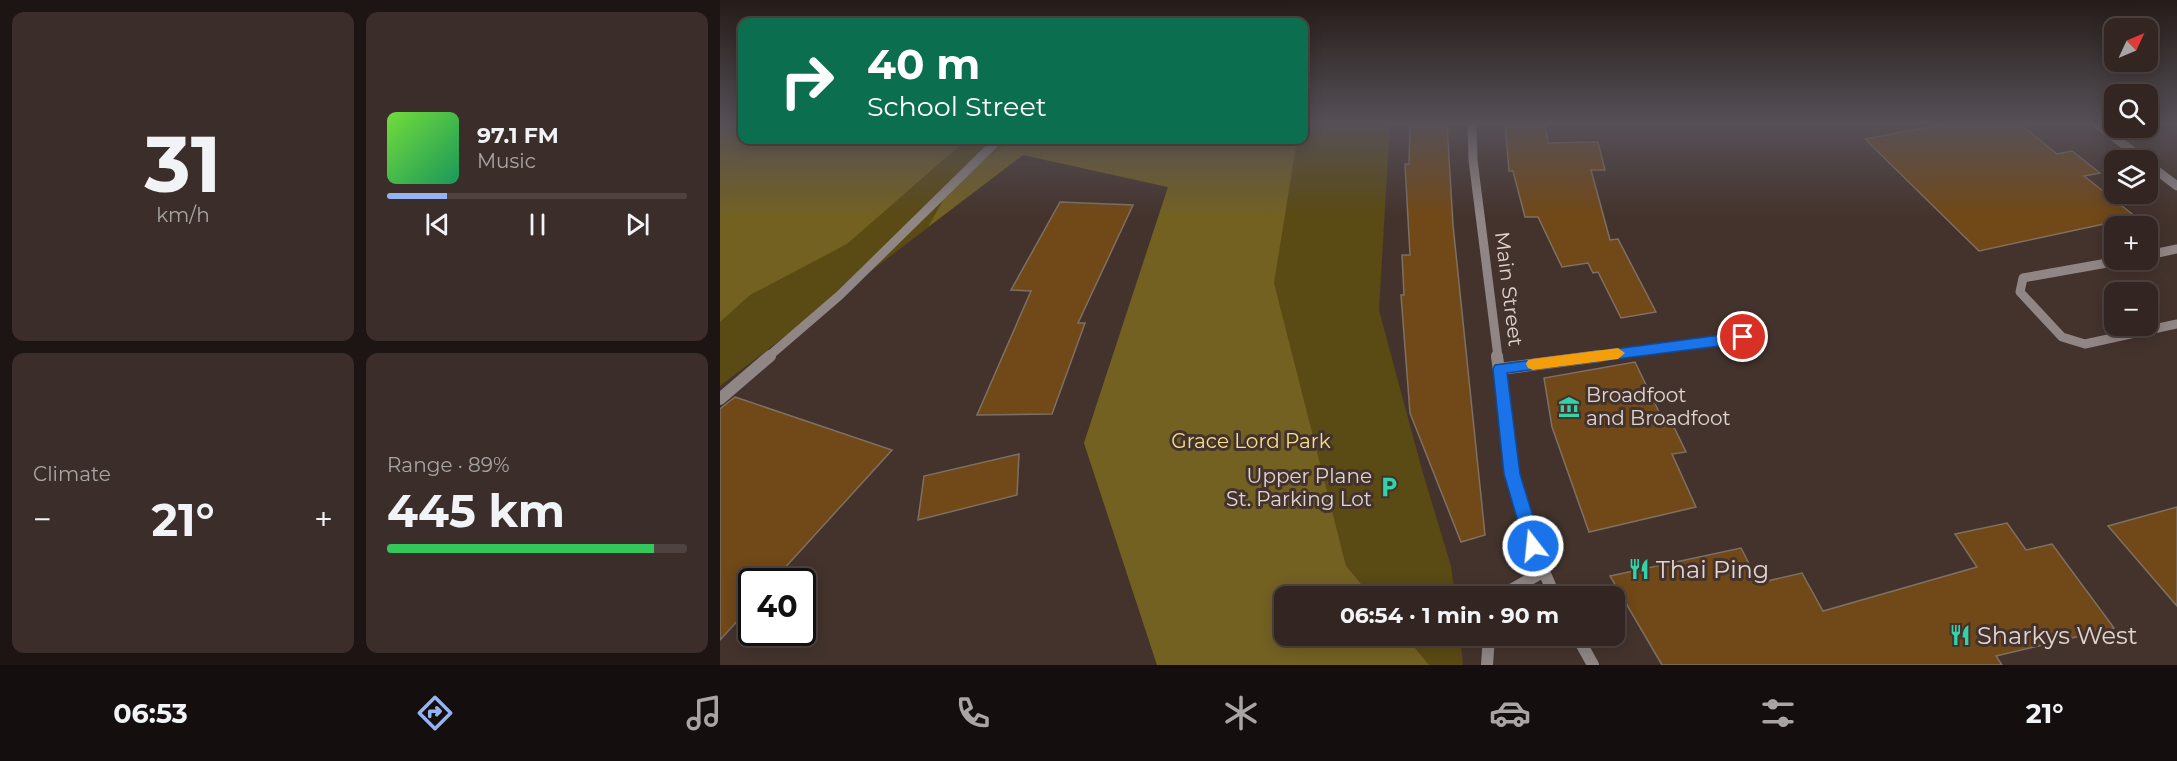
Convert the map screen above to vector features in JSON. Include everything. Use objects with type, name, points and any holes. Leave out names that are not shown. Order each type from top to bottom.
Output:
[{"type":"street","points":[[720,399],[840,295],[984,154]]},
{"type":"street","name":"Main Street","points":[[1473,154],[1512,474],[1533,546],[1550,586]]},
{"type":"street","points":[[2158,172],[2177,186]]},
{"type":"street","points":[[2158,253],[2176,250]]},
{"type":"street","points":[[2104,264],[2023,278],[2020,292],[2062,337],[2085,344],[2177,324]]},
{"type":"street","points":[[1500,369],[1743,337]]},
{"type":"street","points":[[1518,586],[1544,571]]},
{"type":"street","points":[[1486,665],[1488,646]]},
{"type":"street","points":[[1583,646],[1593,665]]},
{"type":"green space","name":"Grace Lord Park","points":[[720,154],[1388,154],[1379,310],[1422,470],[1451,566],[1454,586],[1274,586],[1274,646],[1461,646],[1463,665],[1157,665],[1084,443],[1168,187],[1023,155],[720,386]]},
{"type":"green space","points":[[720,154],[950,154],[847,244],[750,295],[720,322]]},
{"type":"green space","points":[[991,154],[1295,154],[1274,283],[1346,566],[1363,586],[1274,586],[1274,646],[1413,646],[1429,665],[1157,665],[1084,443],[1168,187],[1023,155],[928,227],[953,183]]},
{"type":"building","points":[[1409,154],[1449,154],[1453,225],[1485,535],[1461,542],[1410,413],[1401,295],[1404,295],[1402,255],[1410,255],[1405,164],[1409,164]]},
{"type":"building","points":[[1508,154],[1601,154],[1605,170],[1591,170],[1610,240],[1618,239],[1656,312],[1621,318],[1598,272],[1593,273],[1588,263],[1562,267],[1538,217],[1525,217],[1513,171],[1509,171]]},
{"type":"building","points":[[1880,154],[2076,154],[2100,173],[2084,176],[2104,192],[2104,204],[2120,204],[2135,216],[2104,216],[2104,224],[1979,251]]},
{"type":"building","points":[[1060,202],[1133,205],[1078,323],[1085,323],[1052,414],[977,415],[1031,291],[1011,290]]},
{"type":"building","points":[[1635,362],[1661,416],[1668,415],[1686,452],[1672,454],[1696,507],[1589,532],[1552,427],[1544,378]]},
{"type":"building","points":[[735,397],[892,450],[785,568],[738,568],[738,620],[720,640],[720,409]]},
{"type":"building","points":[[1019,454],[1017,495],[918,520],[924,476]]},
{"type":"building","points":[[2177,507],[2177,606],[2108,526]]},
{"type":"building","points":[[2007,523],[2026,550],[2052,544],[2114,628],[1996,656],[2002,665],[1662,665],[1625,602],[1625,586],[1616,586],[1610,576],[1741,548],[1759,583],[1802,573],[1823,611],[1977,567],[1955,534]]},
{"type":"slow traffic","points":[[1533,364],[1618,353]]},
{"type":"place","name":"Broadfoot and Broadfoot","points":[[1569,407]]},
{"type":"place","name":"Upper Plane St. Parking Lot","points":[[1389,487]]},
{"type":"place","name":"Thai Ping","points":[[1639,569]]},
{"type":"place","name":"Sharkys West","points":[[1960,635]]},
{"type":"route","points":[[1533,546],[1512,474],[1500,369],[1743,337]]}]
